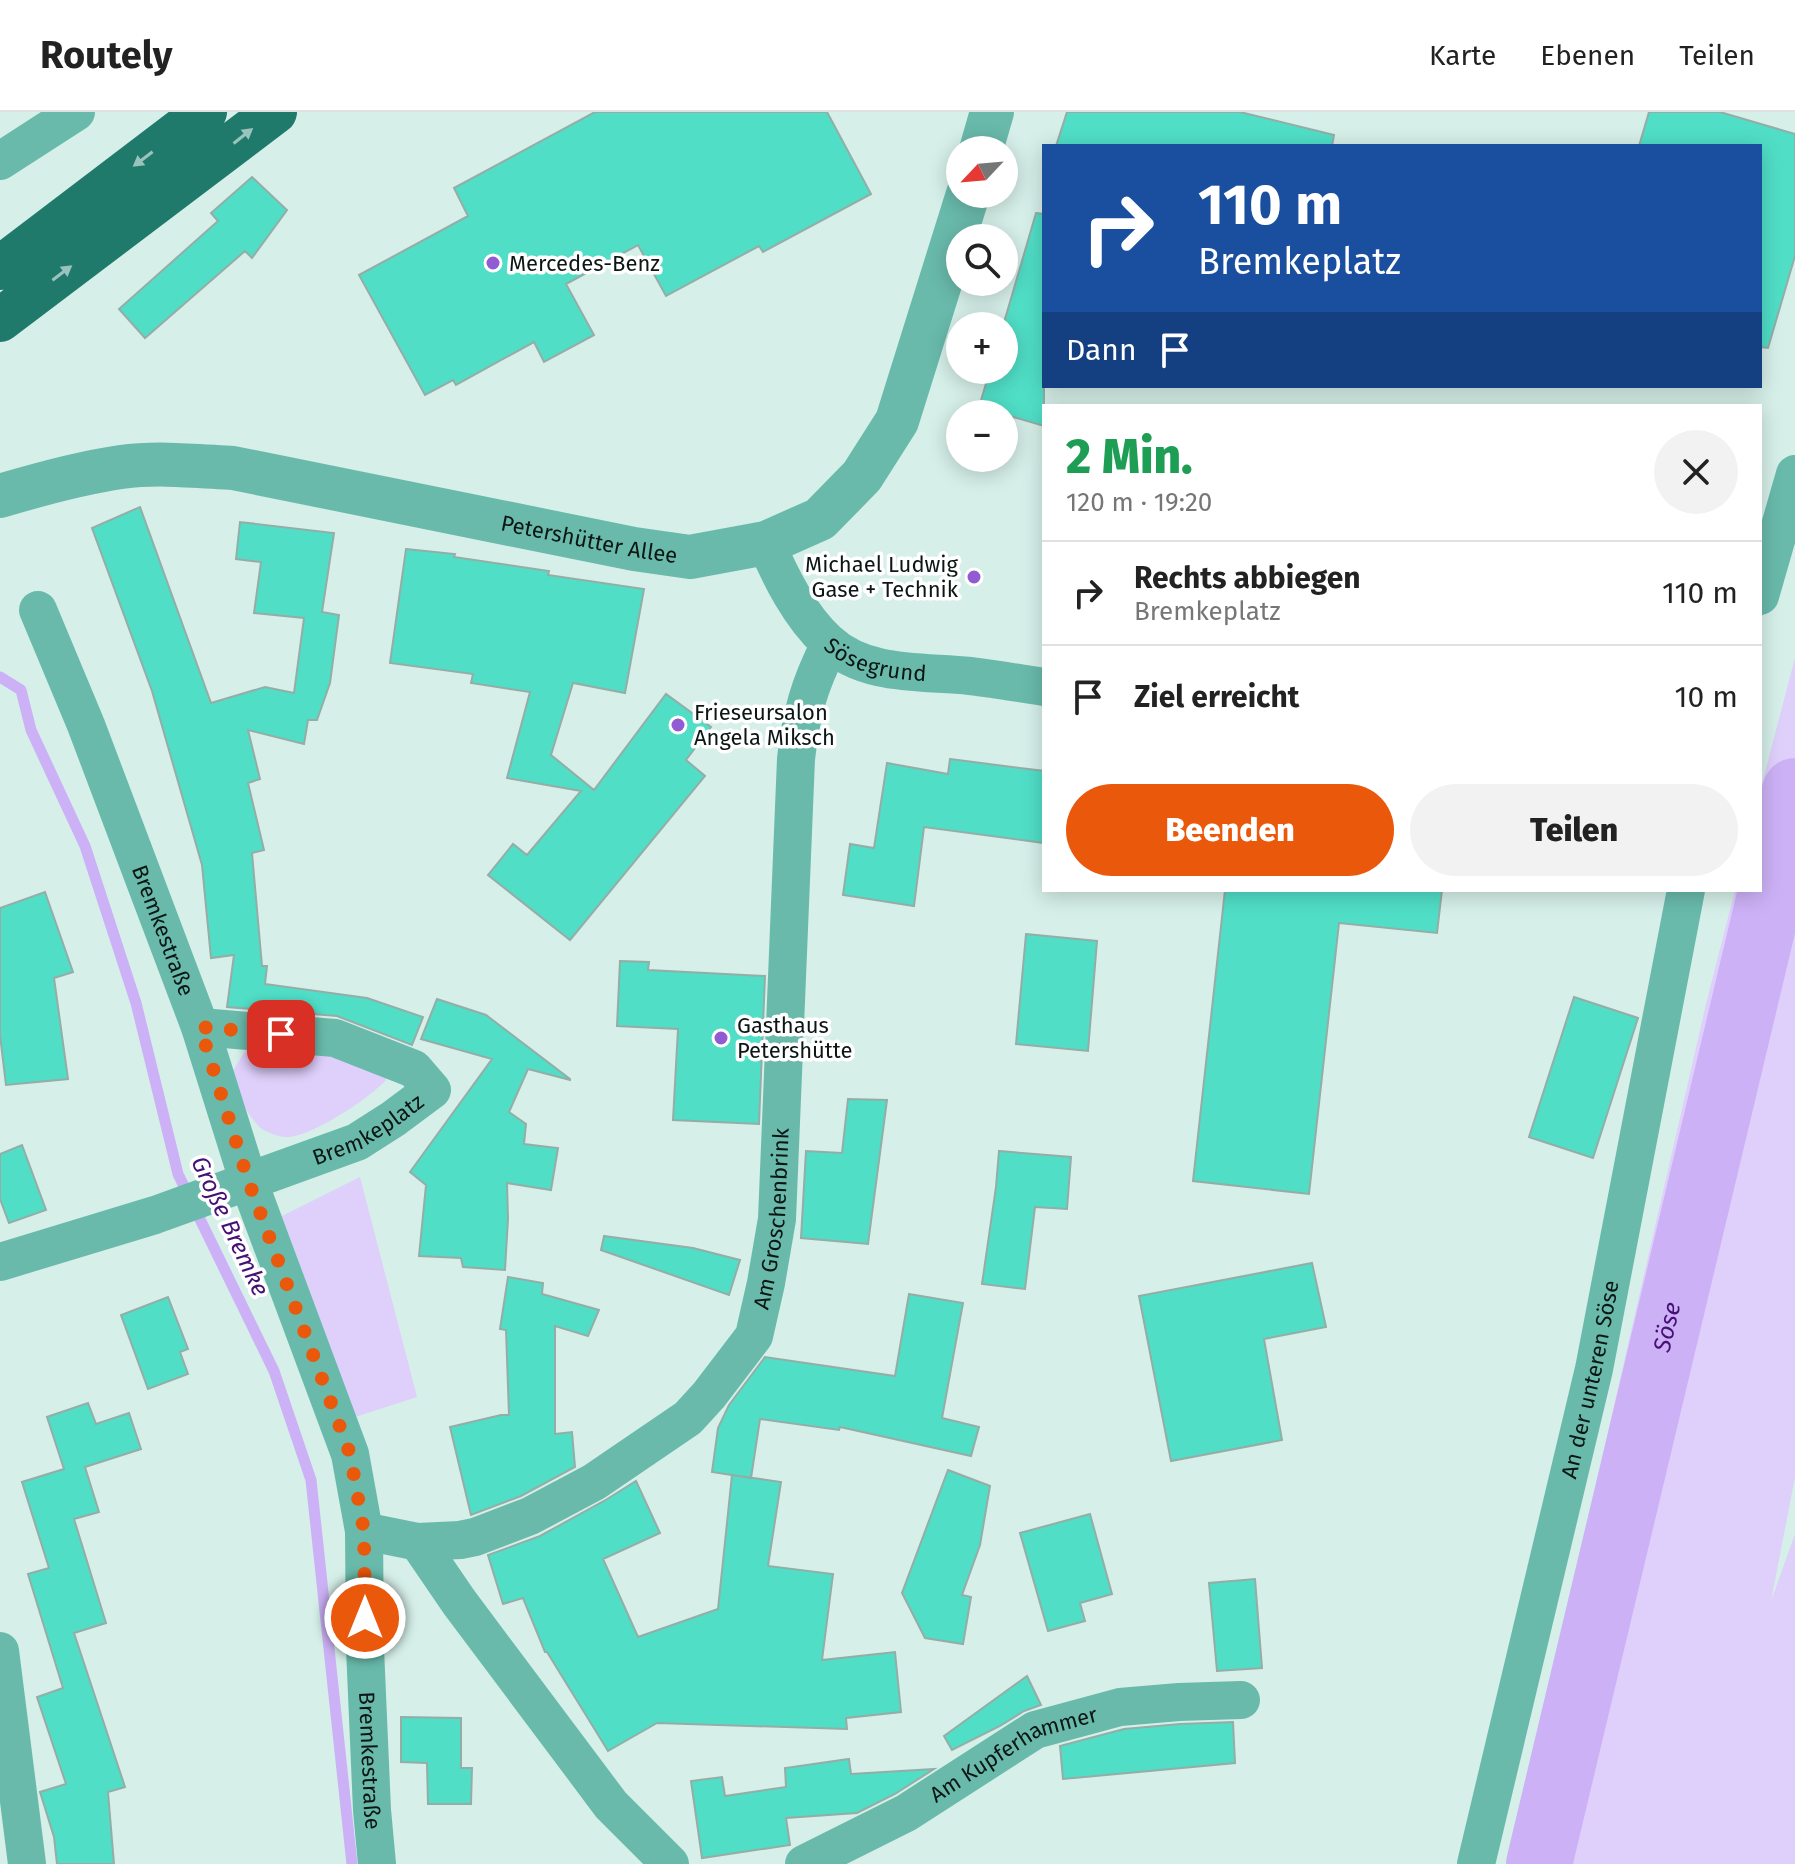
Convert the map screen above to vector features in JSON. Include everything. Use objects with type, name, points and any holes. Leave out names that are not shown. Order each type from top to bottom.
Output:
[{"type":"highway","points":[[0,268],[205,112]]},
{"type":"highway","points":[[0,320],[275,112]]},
{"type":"street","points":[[0,161],[76,112]]},
{"type":"street","points":[[985,136],[992,112]]},
{"type":"street","name":"Petershütter Allee","points":[[0,496],[62,477],[124,466],[233,468],[634,549],[690,557],[766,543],[820,519],[862,476],[897,421],[964,208]]},
{"type":"street","points":[[1762,589],[1795,474]]},
{"type":"street","name":"Sösegrund","points":[[766,543],[777,569],[808,620],[830,644],[853,658],[882,668],[1042,687]]},
{"type":"street","name":"Bremkestraße","points":[[38,610],[86,725],[200,1027],[231,1186],[350,1454],[364,1531],[365,1648],[377,1864]]},
{"type":"street","name":"Am Groschenbrink","points":[[364,1531],[418,1542],[460,1540],[530,1516],[594,1482],[688,1418],[754,1336],[777,1219],[796,759],[800,724],[814,676],[830,644]]},
{"type":"street","name":"An der unteren Söse","points":[[1476,1864],[1594,1369],[1686,892]]},
{"type":"street","name":"Bremkeplatz","points":[[200,1027],[335,1038],[414,1069],[432,1090],[357,1142],[231,1186]]},
{"type":"street","points":[[0,1262],[155,1215],[231,1186]]},
{"type":"street","points":[[418,1542],[459,1602],[611,1805],[670,1864]]},
{"type":"street","points":[[0,1651],[27,1864]]},
{"type":"street","name":"Am Kupferhammer","points":[[804,1864],[906,1813],[1035,1730],[1120,1707],[1241,1700]]},
{"type":"shaded area","points":[[1795,658],[1795,1477],[1771,1601],[1795,1534],[1795,1864],[1509,1864],[1706,1004],[1734,892],[1762,892],[1762,783]]},
{"type":"shaded area","points":[[247,1048],[356,1052],[382,1068],[386,1080],[323,1125],[296,1136],[280,1136],[257,1125],[229,1077]]},
{"type":"shaded area","points":[[360,1177],[417,1397],[355,1417],[282,1216]]},
{"type":"building","name":"Mercedes-Benz","points":[[595,112],[827,112],[871,194],[763,252],[759,246],[666,296],[638,245],[566,284],[594,335],[544,362],[534,342],[456,385],[453,380],[425,395],[359,275],[468,216],[454,188]]},
{"type":"building","points":[[1067,112],[1240,112],[1334,135],[1332,144],[1057,144]]},
{"type":"building","points":[[1649,112],[1720,112],[1795,134],[1795,256],[1768,348],[1762,347],[1762,144],[1640,144]]},
{"type":"building","points":[[252,177],[287,210],[252,258],[245,251],[145,338],[119,309],[218,221],[211,213]]},
{"type":"building","points":[[1036,213],[1042,214],[1042,425],[1018,418],[1018,400],[981,400],[986,384],[1018,384],[1018,312],[1007,312],[1012,296],[1018,296],[1018,275]]},
{"type":"building","points":[[140,507],[211,703],[265,687],[294,693],[304,618],[254,613],[261,562],[236,559],[240,522],[334,533],[322,612],[339,615],[330,683],[317,720],[308,720],[304,744],[248,730],[260,779],[248,783],[264,850],[252,853],[262,966],[267,966],[265,984],[367,998],[423,1017],[412,1045],[337,1016],[227,1007],[234,955],[211,958],[202,865],[152,691],[92,528]]},
{"type":"building","points":[[406,549],[455,554],[454,557],[549,571],[548,575],[644,589],[625,693],[573,683],[551,755],[594,790],[666,694],[711,727],[686,760],[705,776],[570,940],[488,875],[513,844],[527,855],[581,791],[507,778],[530,692],[471,683],[473,674],[390,663]]},
{"type":"building","points":[[950,759],[1042,771],[1042,843],[924,827],[914,906],[843,895],[850,844],[874,848],[887,763],[948,774]]},
{"type":"building","points":[[45,892],[73,972],[54,978],[68,1079],[6,1085],[0,1035],[0,908]]},
{"type":"building","points":[[1225,892],[1442,892],[1437,933],[1339,923],[1309,1194],[1193,1181]]},
{"type":"building","points":[[1026,934],[1097,941],[1088,1051],[1016,1044]]},
{"type":"building","name":"Gasthaus Petershütte","points":[[620,961],[649,962],[648,970],[765,976],[759,1124],[673,1120],[678,1029],[617,1026]]},
{"type":"building","points":[[1574,997],[1638,1018],[1593,1158],[1529,1137]]},
{"type":"building","points":[[437,999],[486,1015],[570,1079],[528,1069],[509,1112],[526,1124],[524,1144],[558,1148],[551,1190],[507,1183],[505,1270],[463,1267],[461,1258],[419,1256],[426,1185],[410,1172],[492,1059],[421,1039]]},
{"type":"building","points":[[848,1099],[887,1100],[868,1244],[801,1238],[806,1151],[842,1153]]},
{"type":"building","points":[[22,1145],[46,1210],[9,1223],[0,1199],[0,1154]]},
{"type":"building","points":[[999,1151],[1071,1157],[1067,1209],[1035,1207],[1025,1289],[982,1284]]},
{"type":"building","points":[[604,1236],[693,1248],[740,1260],[729,1295],[601,1250]]},
{"type":"building","points":[[1312,1263],[1326,1327],[1264,1339],[1282,1440],[1171,1461],[1139,1296]]},
{"type":"building","points":[[508,1277],[543,1283],[542,1294],[599,1310],[588,1336],[555,1326],[555,1434],[572,1432],[575,1467],[521,1496],[471,1515],[450,1427],[509,1415],[506,1330],[500,1329]]},
{"type":"building","points":[[909,1294],[963,1303],[942,1418],[979,1427],[971,1456],[840,1427],[839,1430],[760,1419],[751,1478],[712,1472],[718,1428],[729,1405],[765,1357],[895,1376]]},
{"type":"building","points":[[168,1297],[188,1349],[180,1352],[188,1374],[148,1389],[121,1315]]},
{"type":"building","points":[[88,1403],[96,1424],[129,1413],[141,1449],[85,1467],[99,1512],[74,1519],[106,1623],[74,1633],[125,1787],[108,1792],[114,1864],[57,1864],[54,1837],[40,1792],[66,1784],[37,1697],[63,1688],[28,1574],[49,1568],[22,1482],[64,1469],[47,1417]]},
{"type":"building","points":[[948,1470],[990,1486],[980,1545],[962,1595],[971,1597],[963,1644],[925,1638],[902,1593]]},
{"type":"building","points":[[732,1475],[781,1482],[768,1566],[833,1574],[822,1660],[895,1652],[901,1712],[846,1718],[847,1729],[657,1723],[608,1751],[545,1652],[523,1598],[503,1604],[488,1555],[540,1536],[636,1481],[660,1533],[603,1559],[638,1637],[718,1609]]},
{"type":"building","points":[[1090,1514],[1112,1594],[1080,1603],[1085,1621],[1048,1631],[1020,1533]]},
{"type":"building","points":[[1255,1579],[1262,1668],[1217,1671],[1209,1583]]},
{"type":"building","points":[[1027,1676],[1041,1705],[952,1750],[944,1736]]},
{"type":"building","points":[[401,1717],[461,1718],[461,1768],[472,1768],[471,1804],[428,1804],[427,1763],[401,1762]]},
{"type":"building","points":[[1233,1722],[1235,1763],[1063,1779],[1060,1746],[1124,1729]]},
{"type":"building","points":[[849,1759],[851,1774],[934,1769],[857,1813],[786,1818],[790,1845],[702,1858],[691,1781],[722,1777],[725,1796],[786,1787],[785,1768]]},
{"type":"waterway","name":"Große Bremke","points":[[0,677],[21,690],[31,730],[85,846],[136,1003],[178,1174],[274,1371],[311,1480],[352,1864]]},
{"type":"waterway","name":"Söse","points":[[1539,1864],[1795,791]]},
{"type":"place","name":"Mercedes-Benz","points":[[493,263]]},
{"type":"place","name":"Michael Ludwig Gase + Technik","points":[[974,577]]},
{"type":"place","name":"Frieseursalon Angela Miksch","points":[[678,725]]},
{"type":"place","name":"Gasthaus Petershütte","points":[[721,1038]]},
{"type":"route","points":[[281,1034],[200,1027],[248,1180],[350,1454],[364,1531],[365,1618]]}]
